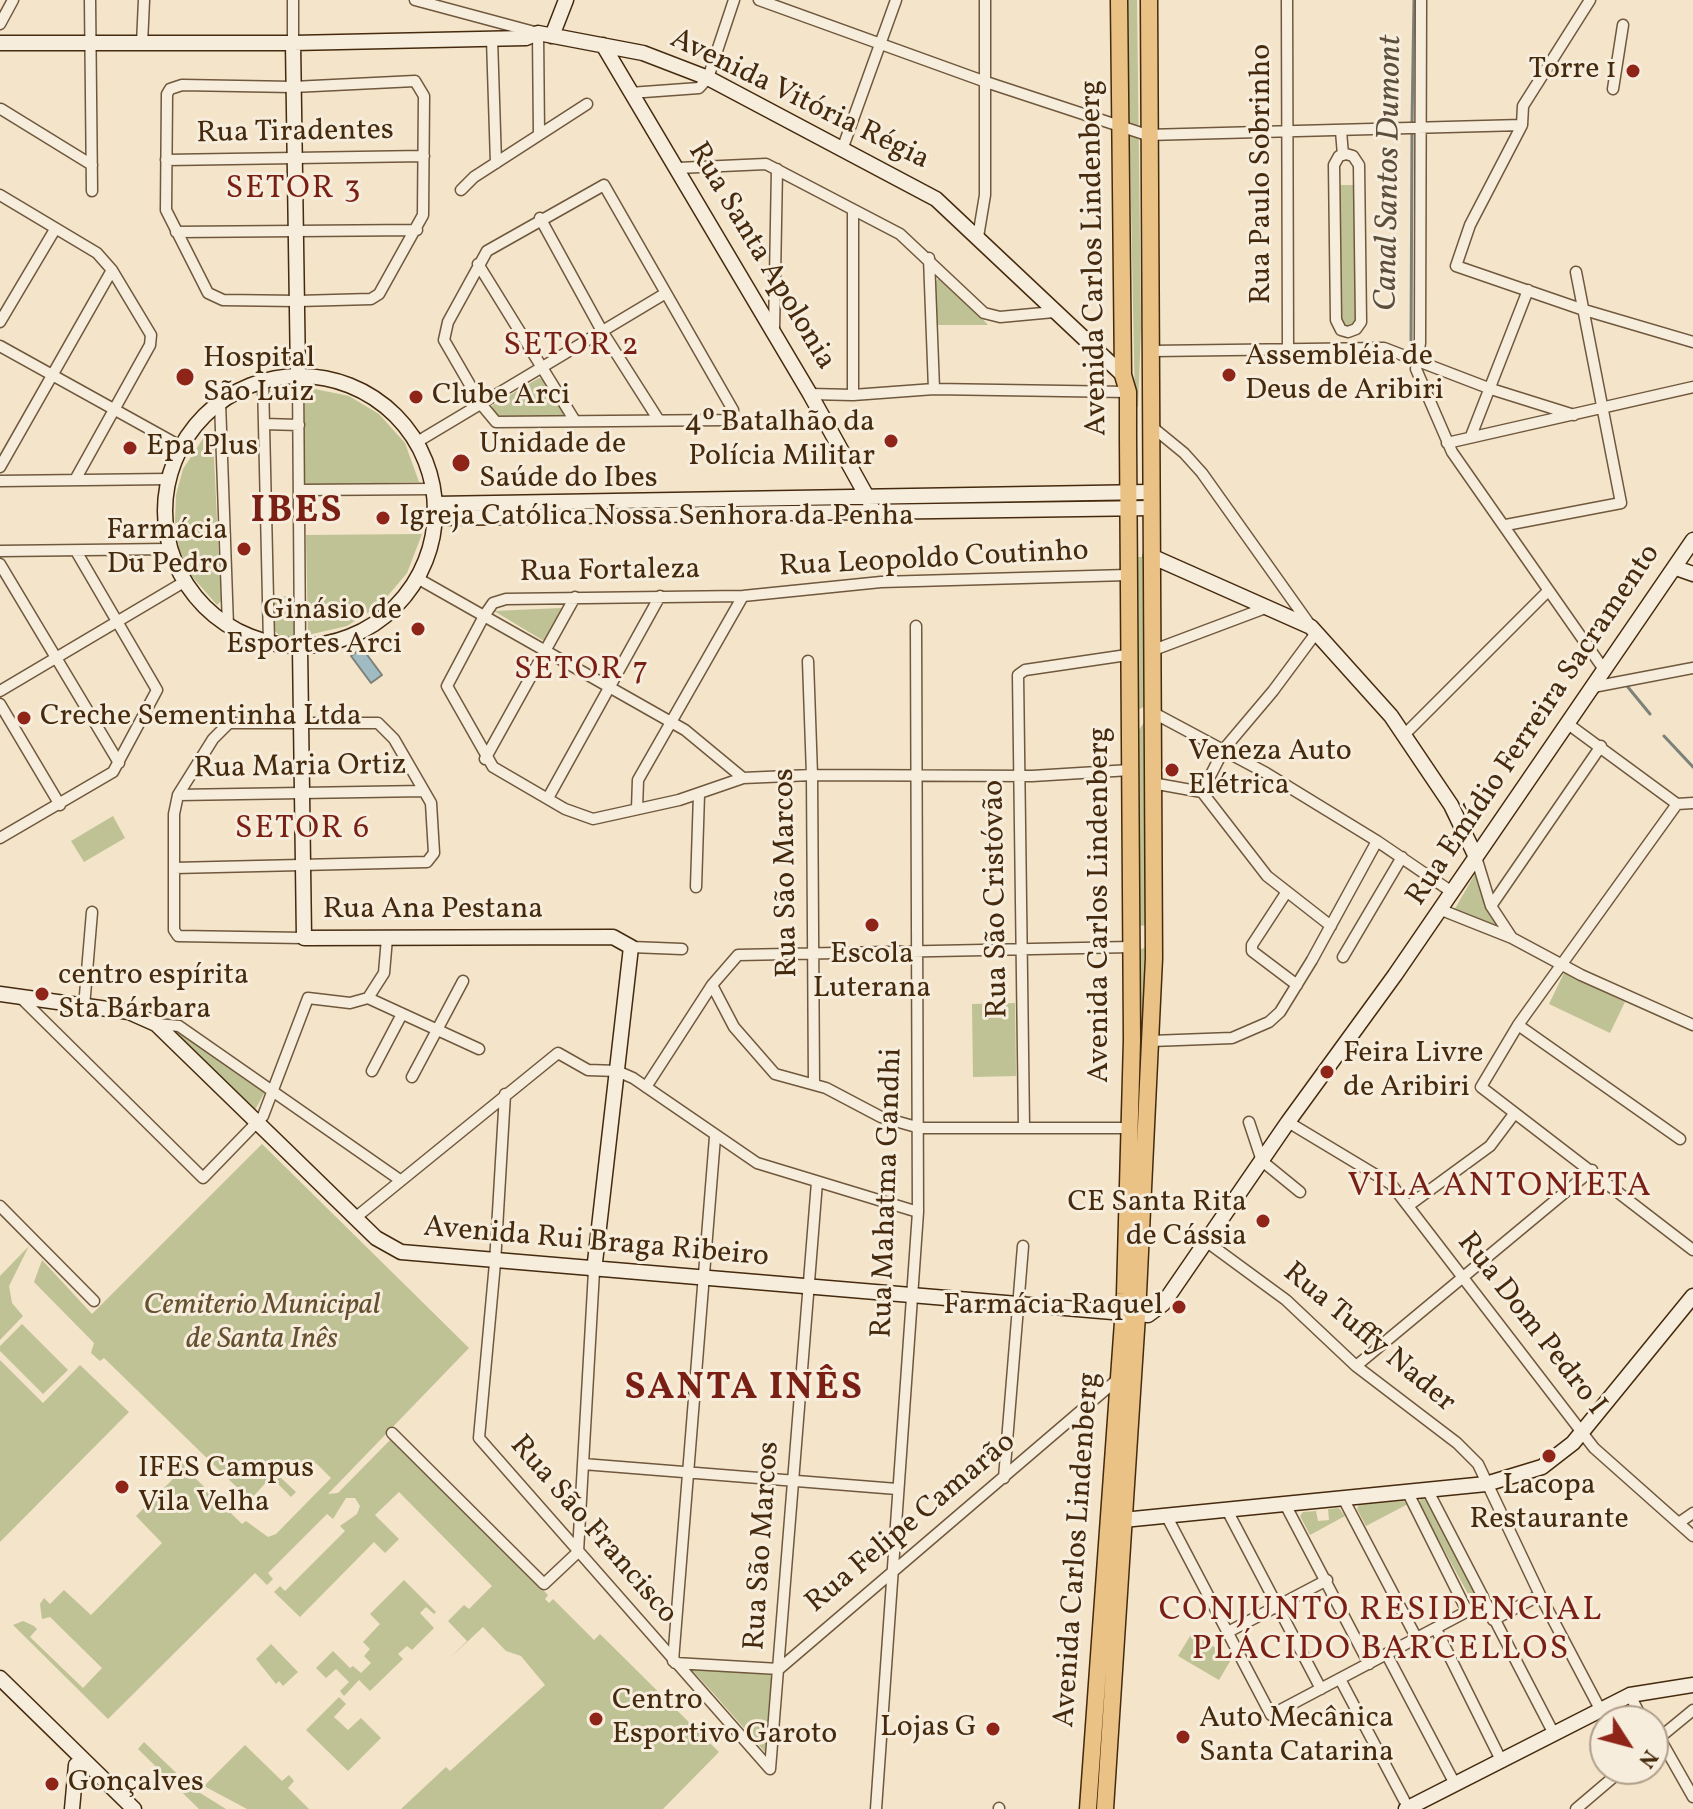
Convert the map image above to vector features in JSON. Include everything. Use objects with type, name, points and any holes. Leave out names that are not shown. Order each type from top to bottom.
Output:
[{"type":"main road","name":"Avenida Carlos Lindenberg","points":[[1105,1809],[1118,1379],[1130,1315],[1128,392],[1123,375],[1119,0]]},
{"type":"main road","name":"Avenida Carlos Lindenberg","points":[[1088,1809],[1116,1522],[1151,1041],[1154,925],[1150,500],[1152,351],[1147,135],[1149,0]]},
{"type":"main road","points":[[1128,501],[1136,518],[1137,545],[1151,556]]},
{"type":"main road","points":[[1128,732],[1138,718],[1151,712]]},
{"type":"main road","points":[[1131,947],[1143,940],[1154,925]]},
{"type":"street","points":[[0,24],[13,0]]},
{"type":"street","points":[[90,0],[88,44],[92,191]]},
{"type":"street","points":[[142,44],[144,0]]},
{"type":"street","points":[[293,0],[304,938]]},
{"type":"street","points":[[415,0],[545,34]]},
{"type":"street","points":[[539,135],[545,34],[566,0]]},
{"type":"street","points":[[630,93],[692,91],[708,78],[734,0]]},
{"type":"street","points":[[759,0],[1120,129],[1147,135],[1285,134],[1522,125]]},
{"type":"street","points":[[843,147],[896,0]]},
{"type":"street","points":[[978,237],[985,195],[985,0]]},
{"type":"street","name":"Rua Paulo Sobrinho","points":[[1287,0],[1288,349]]},
{"type":"street","points":[[1421,0],[1417,372],[1447,443],[1605,671]]},
{"type":"street","points":[[1590,0],[1523,106],[1522,125],[1470,225],[1456,266],[1581,309],[1693,342]]},
{"type":"street","points":[[487,18],[496,163]]},
{"type":"street","points":[[1613,89],[1623,25]]},
{"type":"street","name":"Avenida Vitória Régia","points":[[0,43],[293,43],[526,38],[545,34],[671,61],[843,147],[936,199],[1123,375]]},
{"type":"street","name":"Rua Santa Apolonia","points":[[603,45],[810,394],[871,505]]},
{"type":"street","points":[[418,83],[424,96],[424,203],[417,230],[376,297],[298,301],[217,300],[208,293],[166,210],[167,94],[170,89],[182,85],[293,87],[418,83]]},
{"type":"street","points":[[461,190],[496,163],[587,104]]},
{"type":"street","points":[[1,109],[92,165]]},
{"type":"street","points":[[1341,131],[1343,155],[1334,165],[1336,320],[1341,330],[1348,332],[1356,329],[1361,322],[1359,165],[1353,156],[1343,155]]},
{"type":"street","name":"Rua Tiradentes","points":[[166,160],[424,156]]},
{"type":"street","points":[[678,168],[753,164],[777,169],[900,234],[984,313],[1000,317],[1054,312]]},
{"type":"street","points":[[774,335],[777,169]]},
{"type":"street","points":[[604,185],[733,410],[732,417],[724,421],[496,422],[481,404],[444,335],[478,264],[491,248],[540,218],[604,185]]},
{"type":"street","points":[[0,195],[54,231],[97,253],[112,270],[151,335],[150,345],[75,480]]},
{"type":"street","points":[[853,210],[853,395]]},
{"type":"street","points":[[540,218],[602,331],[658,419]]},
{"type":"street","points":[[176,232],[295,228],[417,230]]},
{"type":"street","points":[[0,322],[54,231]]},
{"type":"street","points":[[929,258],[934,389]]},
{"type":"street","points":[[478,264],[575,421]]},
{"type":"street","points":[[0,467],[112,270]]},
{"type":"street","points":[[1506,525],[1621,503],[1576,272]]},
{"type":"street","points":[[1471,436],[1528,290]]},
{"type":"street","points":[[417,442],[666,293]]},
{"type":"street","points":[[0,346],[115,407],[182,447]]},
{"type":"street","points":[[1152,351],[1384,348],[1417,358],[1491,389],[1574,415]]},
{"type":"street","points":[[298,376],[336,380],[369,394],[395,414],[417,442],[435,504],[429,553],[417,578],[392,610],[370,627],[332,643],[300,647],[269,643],[228,626],[205,608],[184,582],[170,549],[165,510],[169,479],[182,447],[199,422],[220,402],[263,381],[298,376]]},
{"type":"street","points":[[263,381],[269,643]]},
{"type":"street","points":[[1447,443],[1693,387]]},
{"type":"street","points":[[810,394],[853,395],[934,389],[1128,392]]},
{"type":"street","points":[[220,402],[228,626]]},
{"type":"street","points":[[264,424],[299,425]]},
{"type":"street","points":[[1150,426],[1184,453],[1202,473],[1313,630],[1404,735],[1451,805],[1476,857],[1491,906],[1512,938]]},
{"type":"street","points":[[0,481],[169,479]]},
{"type":"street","points":[[299,490],[435,504],[537,510],[1150,500]]},
{"type":"street","name":"Rua Emídio Ferreira Sacramento","points":[[1130,1315],[1148,1315],[1161,1308],[1288,1122],[1419,941],[1693,540]]},
{"type":"street","points":[[0,551],[170,549]]},
{"type":"street","points":[[0,838],[109,776],[157,690],[76,551]]},
{"type":"street","points":[[1151,556],[1313,630]]},
{"type":"street","points":[[0,564],[119,763]]},
{"type":"street","points":[[1676,568],[1693,574]]},
{"type":"street","name":"Rua Leopoldo Coutinho","points":[[743,596],[881,582],[1127,575]]},
{"type":"street","points":[[417,578],[672,722],[743,778]]},
{"type":"street","points":[[0,691],[184,582]]},
{"type":"street","points":[[1404,735],[1548,591]]},
{"type":"street","points":[[548,798],[660,596]]},
{"type":"street","points":[[637,809],[638,780],[743,596]]},
{"type":"street","name":"Rua Fortaleza","points":[[484,616],[498,600],[743,596]]},
{"type":"street","points":[[485,759],[575,597]]},
{"type":"street","points":[[1151,651],[1268,607]]},
{"type":"street","points":[[484,616],[447,686],[485,759],[501,772],[593,819],[699,794],[743,778],[812,775],[1021,776],[1130,770]]},
{"type":"street","name":"Rua Mahatma Gandhi","points":[[876,1809],[918,1212],[916,626]]},
{"type":"street","points":[[1202,792],[1224,749],[1273,691],[1313,630]]},
{"type":"street","name":"Rua São Cristóvão","points":[[1024,1126],[1020,672],[1127,655]]},
{"type":"street","name":"Rua São Marcos","points":[[808,661],[814,1084]]},
{"type":"street","points":[[1593,687],[1693,668]]},
{"type":"street","points":[[0,704],[60,805]]},
{"type":"street","points":[[1151,712],[1224,749],[1377,841],[1452,892]]},
{"type":"street","points":[[229,723],[378,723],[383,726],[424,791],[434,815],[434,853],[424,863],[305,868],[174,868],[174,814],[178,795],[213,739],[229,723]]},
{"type":"street","points":[[1568,724],[1677,804],[1693,803]]},
{"type":"street","points":[[1491,906],[1601,746]]},
{"type":"street","points":[[1152,783],[1202,792],[1267,876],[1331,926]]},
{"type":"street","name":"Rua Maria Ortiz","points":[[178,795],[424,791]]},
{"type":"street","points":[[696,887],[699,794]]},
{"type":"street","points":[[1677,804],[1482,1079],[1483,1090],[1592,1170],[1693,1250]]},
{"type":"street","points":[[1151,1041],[1244,1035],[1280,1012],[1377,841]]},
{"type":"street","points":[[1343,957],[1402,857]]},
{"type":"street","name":"Rua Ana Pestana","points":[[174,868],[174,930],[181,939],[613,937],[631,947],[682,949]]},
{"type":"street","points":[[1286,893],[1252,945],[1252,951],[1297,985]]},
{"type":"street","points":[[1439,909],[1512,938],[1561,965],[1693,1025]]},
{"type":"street","points":[[84,1007],[92,912]]},
{"type":"street","points":[[1490,931],[1498,929],[1499,919]]},
{"type":"street","points":[[368,998],[384,973],[387,938]]},
{"type":"street","points":[[392,1433],[544,1584],[578,1552],[594,1271],[631,947]]},
{"type":"street","points":[[646,1087],[731,959],[744,953],[918,953],[1131,947]]},
{"type":"street","points":[[412,1077],[463,981]]},
{"type":"street","points":[[712,985],[734,1027],[766,1067],[782,1077],[835,1092],[871,1113],[920,1128],[1130,1128]]},
{"type":"street","name":"Avenida Rui Braga Ribeiro","points":[[0,994],[129,1012],[156,1024],[376,1238],[401,1252],[495,1263],[1130,1315]]},
{"type":"street","points":[[22,999],[203,1178],[258,1124],[306,1001],[314,996],[350,1003],[368,998],[479,1049]]},
{"type":"street","points":[[372,1071],[402,1014]]},
{"type":"street","points":[[156,1024],[179,1026],[400,1180]]},
{"type":"street","points":[[1518,1025],[1680,1139]]},
{"type":"street","points":[[355,1218],[558,1053],[588,1070],[617,1071],[646,1087],[757,1163],[918,1212]]},
{"type":"street","name":"Rua São Francisco","points":[[505,1094],[495,1263],[479,1438],[770,1769]]},
{"type":"street","points":[[1408,1206],[1490,1146],[1514,1114]]},
{"type":"street","points":[[1249,1122],[1262,1161],[1300,1192]]},
{"type":"street","name":"Rua Dom Pedro I","points":[[1288,1122],[1391,1184],[1603,1457],[1693,1536]]},
{"type":"street","points":[[715,1137],[674,1662],[779,1669]]},
{"type":"street","points":[[1356,1366],[1592,1170]]},
{"type":"street","name":"Rua São Marcos","points":[[770,1769],[817,1182]]},
{"type":"street","points":[[0,1206],[94,1301]]},
{"type":"street","name":"Rua Tuffy Nader","points":[[1207,1242],[1286,1300],[1356,1366],[1478,1464],[1540,1595],[1598,1705]]},
{"type":"street","points":[[1004,1478],[1023,1246]]},
{"type":"street","points":[[1116,1522],[1486,1484],[1542,1467],[1555,1459],[1583,1431],[1693,1296]]},
{"type":"street","name":"Rua Felipe Camarão","points":[[779,1669],[1118,1379]]},
{"type":"street","points":[[583,1464],[897,1489]]},
{"type":"street","points":[[1428,1491],[1483,1603],[1554,1734]]},
{"type":"street","points":[[1408,1493],[1467,1611]]},
{"type":"street","points":[[1344,1500],[1417,1639]]},
{"type":"street","points":[[1286,1506],[1369,1664]]},
{"type":"street","points":[[1227,1510],[1321,1689]]},
{"type":"street","points":[[1680,1522],[1693,1513]]},
{"type":"street","points":[[1166,1515],[1271,1715],[1483,1603]]},
{"type":"street","points":[[1228,1632],[1327,1580]]},
{"type":"street","points":[[1493,1620],[1540,1595]]},
{"type":"street","points":[[1436,1629],[1502,1762]]},
{"type":"street","points":[[1387,1655],[1455,1784]]},
{"type":"street","points":[[0,1678],[120,1809]]},
{"type":"street","points":[[1340,1679],[1406,1806],[1502,1762],[1589,1715]]},
{"type":"street","points":[[1609,1705],[1630,1695],[1693,1685]]},
{"type":"street","points":[[0,1691],[134,1809]]},
{"type":"street","points":[[1630,1695],[1635,1705]]},
{"type":"street","points":[[1669,1729],[1693,1710]]},
{"type":"street","points":[[1669,1761],[1693,1797]]},
{"type":"street","points":[[72,1809],[80,1764]]},
{"type":"street","points":[[1576,1809],[1604,1785]]},
{"type":"green space","points":[[1127,0],[1137,0],[1141,328],[1138,407],[1135,407]]},
{"type":"green space","points":[[1338,185],[1355,185],[1357,321],[1351,328],[1343,327],[1339,320]]},
{"type":"green space","points":[[940,277],[988,325],[937,325],[935,282]]},
{"type":"green space","points":[[539,378],[544,380],[564,413],[562,417],[497,417],[490,411],[493,405]]},
{"type":"green space","points":[[305,387],[349,396],[379,414],[405,443],[419,482],[303,485]]},
{"type":"green space","points":[[206,434],[213,438],[221,601],[217,605],[189,573],[179,548],[175,522],[176,495],[183,469]]},
{"type":"green space","points":[[422,534],[407,573],[380,605],[347,626],[308,635],[306,535]]},
{"type":"green space","points":[[1137,557],[1143,557],[1145,706],[1136,711]]},
{"type":"green space","points":[[295,596],[296,637],[281,637],[274,630],[274,597]]},
{"type":"green space","points":[[561,608],[544,641],[494,611]]},
{"type":"green space","points":[[1145,721],[1147,924],[1142,926],[1139,924],[1136,734]]},
{"type":"green space","points":[[113,816],[125,838],[84,862],[71,841]]},
{"type":"green space","points":[[1476,872],[1498,923],[1491,928],[1453,912]]},
{"type":"green space","points":[[1148,946],[1139,1197],[1139,950]]},
{"type":"green space","points":[[1564,973],[1625,1002],[1610,1033],[1549,1004]]},
{"type":"green space","points":[[1015,1003],[1016,1076],[973,1077],[972,1004]]},
{"type":"green space","points":[[180,1030],[266,1090],[255,1110],[176,1034]]},
{"type":"green space","name":"Cemiterio Municipal de Santa Inês","points":[[262,1144],[469,1348],[328,1494],[338,1493],[392,1438],[548,1595],[545,1599],[549,1603],[553,1599],[594,1640],[600,1634],[719,1752],[663,1809],[401,1809],[446,1767],[450,1771],[545,1685],[521,1656],[506,1651],[483,1627],[451,1657],[467,1641],[448,1621],[464,1605],[469,1609],[492,1586],[399,1492],[375,1515],[399,1539],[385,1553],[374,1542],[300,1617],[274,1592],[280,1586],[285,1591],[345,1531],[340,1526],[357,1514],[360,1506],[355,1498],[346,1498],[333,1519],[327,1514],[268,1573],[273,1579],[267,1585],[255,1573],[108,1719],[13,1625],[23,1621],[34,1626],[37,1629],[30,1637],[83,1688],[102,1668],[50,1617],[42,1619],[40,1604],[44,1598],[50,1604],[64,1590],[91,1615],[162,1543],[136,1516],[176,1476],[170,1469],[173,1466],[185,1463],[192,1467],[189,1472],[242,1524],[246,1521],[268,1537],[276,1534],[331,1478],[316,1463],[305,1473],[294,1463],[280,1477],[296,1492],[291,1497],[271,1477],[250,1500],[104,1358],[100,1361],[91,1353],[94,1343],[34,1282],[42,1260],[92,1314]]},
{"type":"green space","points":[[29,1246],[9,1286],[12,1303],[23,1316],[0,1340],[0,1276]]},
{"type":"green space","points":[[22,1324],[68,1370],[43,1394],[0,1351],[0,1346]]},
{"type":"green space","points":[[0,1360],[43,1403],[80,1365],[129,1412],[0,1542]]},
{"type":"green space","points":[[1421,1498],[1426,1500],[1477,1597],[1473,1603],[1419,1504]]},
{"type":"green space","points":[[1403,1501],[1408,1504],[1366,1526],[1357,1509],[1359,1505]]},
{"type":"green space","points":[[1339,1508],[1345,1516],[1310,1535],[1300,1516],[1303,1512],[1316,1511],[1318,1521],[1329,1520],[1328,1509]]},
{"type":"green space","points":[[404,1580],[436,1612],[434,1614],[426,1607],[420,1613],[434,1628],[412,1650],[407,1646],[398,1654],[403,1659],[370,1691],[359,1680],[344,1696],[340,1691],[349,1682],[336,1669],[326,1678],[316,1668],[333,1651],[350,1668],[353,1666],[361,1673],[371,1663],[364,1656],[370,1649],[363,1642],[380,1624],[370,1614]]},
{"type":"green space","points":[[1192,1633],[1232,1658],[1219,1680],[1178,1656]]},
{"type":"green space","points":[[271,1644],[298,1672],[283,1686],[279,1681],[276,1684],[256,1659]]},
{"type":"green space","points":[[691,1669],[772,1675],[765,1752],[713,1693]]},
{"type":"green space","points":[[339,1697],[346,1704],[334,1717],[348,1730],[361,1718],[381,1738],[348,1771],[306,1730]]},
{"type":"green space","points":[[144,1742],[192,1788],[226,1809],[199,1809],[138,1749]]},
{"type":"green space","points":[[245,1745],[282,1781],[289,1775],[294,1781],[288,1788],[309,1809],[247,1809],[204,1786]]},
{"type":"water","points":[[362,648],[382,675],[371,683],[351,656]]},
{"type":"waterway","name":"Canal Santos Dumont","points":[[1412,124],[1414,0]]},
{"type":"waterway","name":"Canal Santos Dumont","points":[[1411,347],[1412,132]]},
{"type":"waterway","name":"Canal Santos Dumont","points":[[1627,686],[1650,714]]},
{"type":"waterway","name":"Canal Santos Dumont","points":[[1664,736],[1693,767]]},
{"type":"place","name":"Torre 1","points":[[1633,71]]},
{"type":"place","name":"Assembléia de Deus de Aribiri","points":[[1229,375]]},
{"type":"place","name":"Hospital São Luiz","points":[[185,377]]},
{"type":"place","name":"Clube Arci","points":[[416,397]]},
{"type":"place","name":"4º Batalhão da Polícia Militar","points":[[891,441]]},
{"type":"place","name":"Epa Plus","points":[[130,448]]},
{"type":"place","name":"Unidade de Saúde do Ibes","points":[[461,463]]},
{"type":"place","name":"Igreja Católica Nossa Senhora da Penha","points":[[383,518]]},
{"type":"place","name":"Farmácia Du Pedro","points":[[244,549]]},
{"type":"place","name":"Ginásio de Esportes Arci","points":[[418,629]]},
{"type":"place","name":"Creche Sementinha Ltda","points":[[24,718]]},
{"type":"place","name":"Veneza Auto Elétrica","points":[[1172,770]]},
{"type":"place","name":"Escola Luterana","points":[[872,925]]},
{"type":"place","name":"centro espírita Sta Bárbara","points":[[42,994]]},
{"type":"place","name":"Feira Livre de Aribiri","points":[[1327,1072]]},
{"type":"place","name":"CE Santa Rita de Cássia","points":[[1263,1221]]},
{"type":"place","name":"Farmácia Raquel","points":[[1179,1307]]},
{"type":"place","name":"Lacopa Restaurante","points":[[1549,1456]]},
{"type":"place","name":"IFES Campus Vila Velha","points":[[122,1487]]},
{"type":"place","name":"Centro Esportivo Garoto","points":[[596,1719]]},
{"type":"place","name":"Lojas G","points":[[993,1729]]},
{"type":"place","name":"Auto Mecânica Santa Catarina","points":[[1183,1737]]},
{"type":"place","name":"Gonçalves","points":[[52,1784]]},
{"type":"district","name":"SETOR 3","points":[[294,191]]},
{"type":"district","name":"SETOR 2","points":[[572,348]]},
{"type":"district","name":"IBES","points":[[297,514]]},
{"type":"district","name":"SETOR 7","points":[[582,672]]},
{"type":"district","name":"SETOR 6","points":[[303,831]]},
{"type":"district","name":"VILA ANTONIETA","points":[[1500,1189]]},
{"type":"district","name":"SANTA INÊS","points":[[744,1391]]},
{"type":"district","name":"CONJUNTO RESIDENCIAL PLÁCIDO BARCELLOS","points":[[1381,1632]]}]
